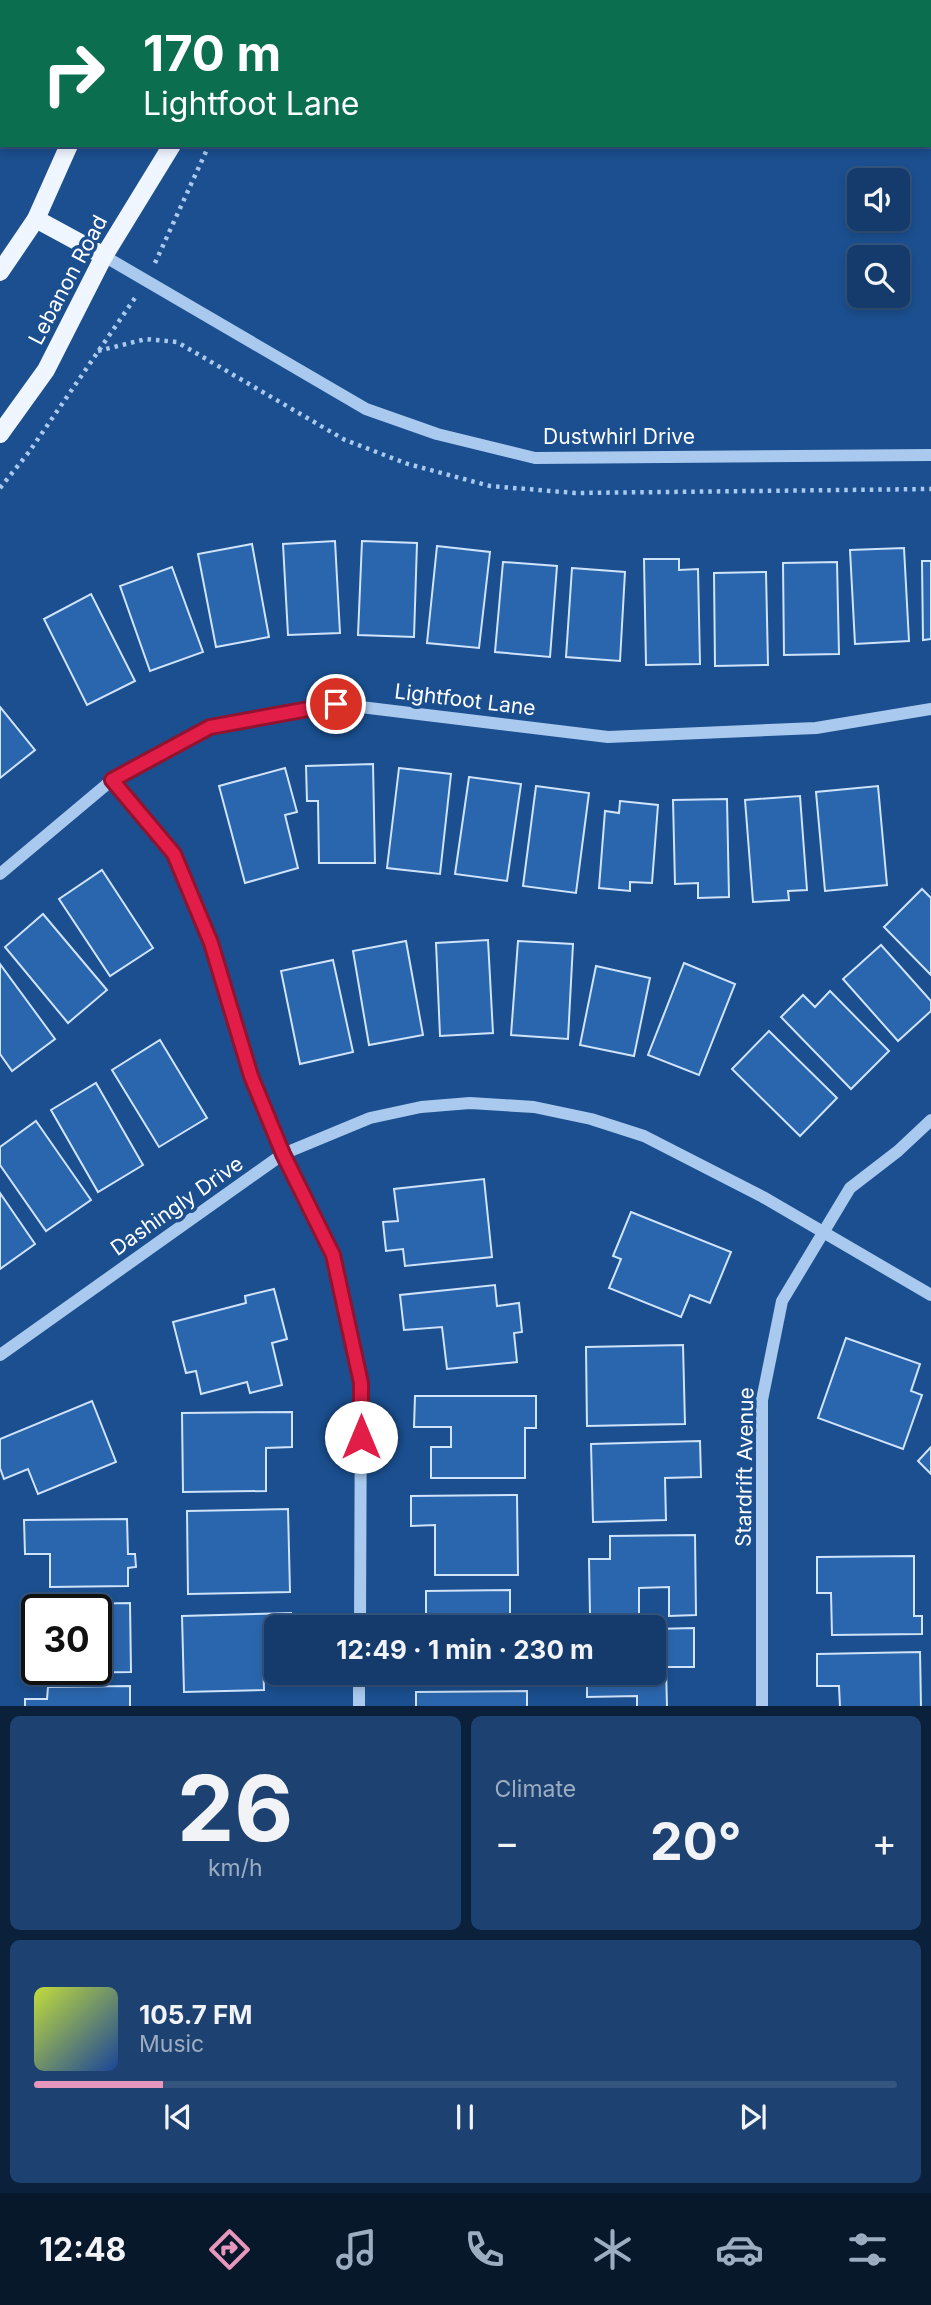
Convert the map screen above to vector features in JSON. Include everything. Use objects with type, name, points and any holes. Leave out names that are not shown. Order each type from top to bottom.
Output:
[{"type":"main road","points":[[0,272],[36,219],[68,147]]},
{"type":"main road","name":"Lebanon Road","points":[[0,434],[46,370],[104,256],[171,147]]},
{"type":"main road","points":[[36,219],[104,256]]},
{"type":"street","name":"Dustwhirl Drive","points":[[104,256],[366,409],[437,434],[535,458],[931,455]]},
{"type":"street","name":"Lightfoot Lane","points":[[0,874],[112,780],[210,727],[336,704],[608,737],[816,728],[931,709]]},
{"type":"street","points":[[112,780],[174,854],[211,943],[251,1076],[283,1154],[333,1255],[361,1383],[360,1615]]},
{"type":"street","name":"Dashingly Drive","points":[[0,1355],[283,1154],[370,1118],[421,1107],[470,1104],[534,1107],[591,1119],[644,1136],[824,1231],[931,1295]]},
{"type":"street","name":"Stardrift Avenue","points":[[762,1706],[762,1400],[782,1301],[850,1188],[898,1151],[931,1119]]},
{"type":"street","points":[[359,1685],[359,1706]]},
{"type":"path","points":[[0,488],[29,453],[146,280],[208,147]]},
{"type":"building","points":[[335,541],[340,633],[288,635],[283,544]]},
{"type":"building","points":[[362,541],[417,543],[414,637],[358,635]]},
{"type":"building","points":[[252,544],[269,637],[216,647],[198,554]]},
{"type":"building","points":[[437,546],[490,552],[479,648],[427,643]]},
{"type":"building","points":[[904,548],[909,641],[855,644],[850,550]]},
{"type":"building","points":[[644,559],[679,559],[679,570],[698,569],[700,664],[646,665]]},
{"type":"building","points":[[922,561],[931,561],[931,639],[923,640]]},
{"type":"building","points":[[503,562],[557,566],[550,657],[495,652]]},
{"type":"building","points":[[837,562],[839,654],[784,655],[783,563]]},
{"type":"building","points":[[172,567],[203,652],[150,671],[120,586]]},
{"type":"building","points":[[572,568],[625,572],[620,661],[566,657]]},
{"type":"building","points":[[766,572],[768,665],[715,666],[714,573]]},
{"type":"building","points":[[91,594],[135,681],[87,705],[44,619]]},
{"type":"building","points":[[0,707],[35,750],[0,778]]},
{"type":"building","points":[[373,764],[375,863],[319,863],[318,801],[307,801],[306,766]]},
{"type":"building","points":[[285,768],[297,812],[285,815],[298,868],[245,883],[219,786]]},
{"type":"building","points":[[399,768],[451,774],[440,874],[387,868]]},
{"type":"building","points":[[469,777],[521,784],[507,881],[455,874]]},
{"type":"building","points":[[536,786],[589,793],[576,893],[523,886]]},
{"type":"building","points":[[878,786],[887,885],[825,891],[816,792]]},
{"type":"building","points":[[800,796],[807,890],[788,891],[789,900],[753,902],[745,800]]},
{"type":"building","points":[[727,799],[729,897],[698,898],[698,883],[675,884],[673,800]]},
{"type":"building","points":[[620,801],[658,805],[652,883],[630,882],[630,891],[599,888],[605,811],[619,813]]},
{"type":"building","points":[[102,870],[153,948],[110,976],[59,899]]},
{"type":"building","points":[[922,889],[931,898],[931,975],[884,927]]},
{"type":"building","points":[[43,914],[107,990],[68,1023],[5,947]]},
{"type":"building","points":[[488,940],[493,1033],[440,1036],[436,943]]},
{"type":"building","points":[[406,941],[423,1035],[369,1045],[353,951]]},
{"type":"building","points":[[518,941],[573,944],[568,1039],[511,1035]]},
{"type":"building","points":[[881,945],[931,1001],[931,1011],[898,1041],[843,979]]},
{"type":"building","points":[[333,960],[353,1052],[300,1064],[281,971]]},
{"type":"building","points":[[684,963],[735,984],[699,1075],[648,1055]]},
{"type":"building","points":[[0,964],[55,1039],[12,1071],[0,1054]]},
{"type":"building","points":[[596,966],[650,978],[634,1056],[580,1045]]},
{"type":"building","points":[[830,991],[889,1051],[851,1089],[781,1017],[803,995],[815,1007]]},
{"type":"building","points":[[769,1031],[837,1098],[800,1136],[732,1069]]},
{"type":"building","points":[[160,1040],[207,1118],[159,1147],[112,1070]]},
{"type":"building","points":[[96,1083],[143,1165],[98,1192],[51,1110]]},
{"type":"building","points":[[36,1121],[91,1200],[46,1231],[0,1165],[0,1147]]},
{"type":"building","points":[[484,1179],[492,1257],[405,1266],[403,1249],[386,1251],[383,1222],[398,1221],[394,1189]]},
{"type":"building","points":[[0,1193],[35,1244],[0,1269]]},
{"type":"building","points":[[631,1212],[731,1252],[710,1303],[690,1295],[681,1317],[609,1288],[621,1259],[613,1256]]},
{"type":"building","points":[[495,1285],[497,1306],[519,1303],[522,1332],[514,1333],[517,1362],[447,1369],[442,1327],[404,1330],[400,1295]]},
{"type":"building","points":[[274,1289],[287,1339],[272,1343],[282,1385],[250,1393],[247,1382],[201,1394],[196,1371],[186,1373],[173,1322],[246,1303],[245,1296]]},
{"type":"building","points":[[846,1338],[920,1364],[911,1391],[922,1395],[903,1449],[818,1418]]},
{"type":"building","points":[[683,1345],[685,1424],[587,1426],[586,1347]]},
{"type":"building","points":[[415,1396],[536,1396],[536,1428],[525,1428],[525,1478],[431,1478],[431,1447],[451,1447],[451,1427],[414,1427]]},
{"type":"building","points":[[92,1401],[116,1462],[38,1494],[28,1469],[4,1479],[0,1468],[0,1439]]},
{"type":"building","points":[[292,1412],[292,1447],[266,1448],[266,1491],[183,1492],[182,1413]]},
{"type":"building","points":[[700,1441],[701,1477],[665,1478],[666,1520],[593,1522],[591,1444]]},
{"type":"building","points":[[931,1447],[931,1474],[918,1461]]},
{"type":"building","points":[[517,1495],[518,1575],[435,1575],[435,1525],[411,1526],[411,1496]]},
{"type":"building","points":[[288,1509],[290,1592],[188,1594],[187,1511]]},
{"type":"building","points":[[127,1519],[128,1554],[135,1554],[136,1567],[128,1568],[128,1586],[50,1587],[50,1554],[25,1554],[24,1520]]},
{"type":"building","points":[[695,1535],[696,1615],[669,1616],[669,1587],[639,1588],[639,1614],[590,1614],[589,1559],[610,1559],[610,1536]]},
{"type":"building","points":[[914,1556],[914,1616],[922,1616],[922,1634],[832,1635],[831,1593],[817,1593],[817,1557]]},
{"type":"building","points":[[510,1590],[510,1615],[426,1615],[426,1591]]},
{"type":"building","points":[[112,1603],[130,1603],[131,1672],[112,1672]]},
{"type":"building","points":[[291,1613],[264,1615],[264,1690],[184,1692],[182,1616]]},
{"type":"building","points":[[694,1628],[694,1667],[666,1667],[666,1629]]},
{"type":"building","points":[[920,1652],[921,1706],[840,1706],[839,1686],[817,1686],[817,1654]]},
{"type":"building","points":[[666,1667],[667,1706],[637,1706],[637,1696],[587,1697],[587,1685],[666,1685]]},
{"type":"building","points":[[130,1686],[130,1706],[25,1706],[25,1699],[47,1699],[48,1687]]},
{"type":"building","points":[[527,1691],[527,1706],[416,1706],[416,1692]]},
{"type":"route","points":[[336,704],[210,727],[112,780],[174,854],[211,943],[251,1076],[283,1154],[333,1255],[361,1383],[361,1437]]}]
